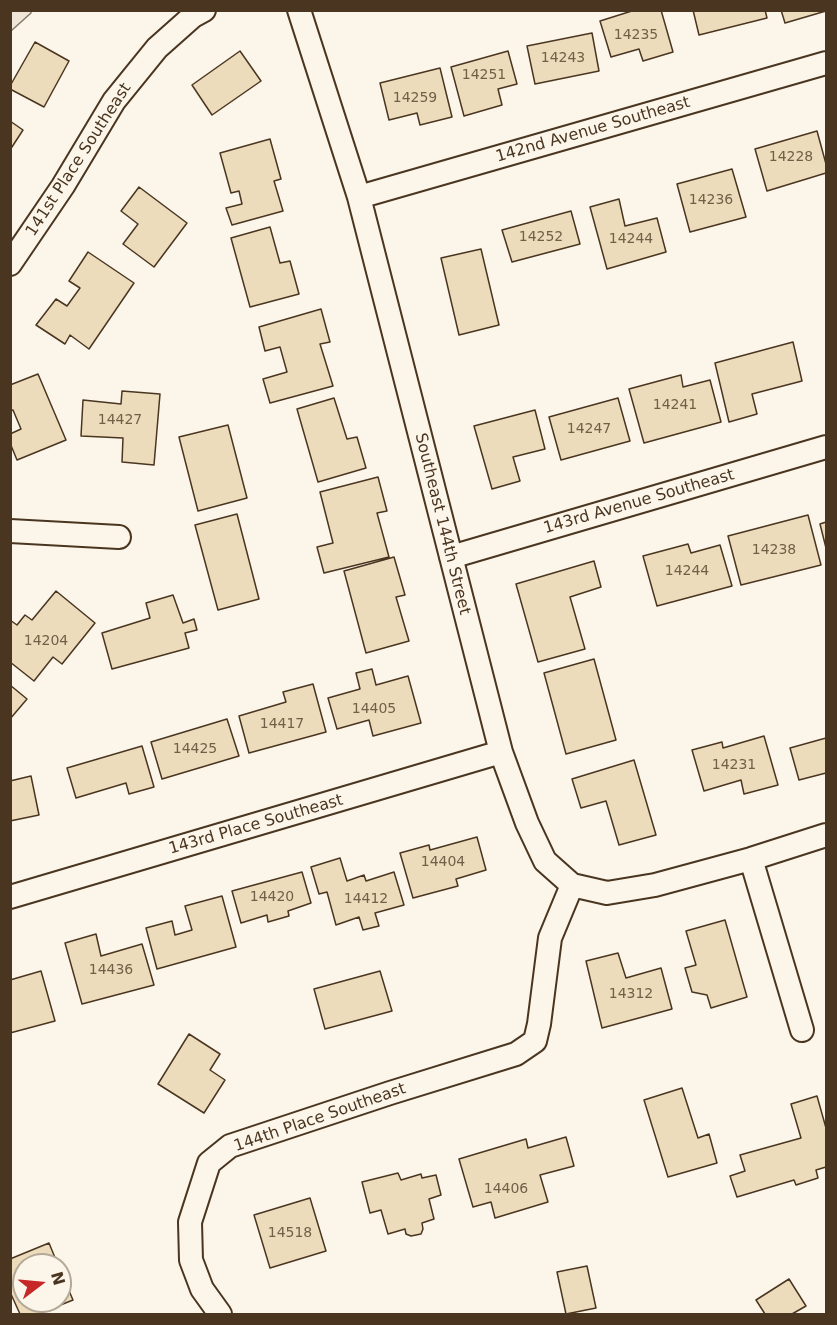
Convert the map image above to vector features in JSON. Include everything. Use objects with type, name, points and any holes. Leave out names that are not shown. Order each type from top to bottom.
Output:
[{"type":"street","name":"141st Place Southeast","points":[[10,264],[63,186],[114,101],[157,48],[193,16],[204,10]]},
{"type":"street","name":"Southeast 144th Street","points":[[299,10],[359,197],[501,752],[527,824],[545,861],[572,885]]},
{"type":"street","name":"142nd Avenue Southeast","points":[[359,197],[826,63]]},
{"type":"street","name":"143rd Avenue Southeast","points":[[451,557],[826,447]]},
{"type":"street","points":[[10,531],[119,537]]},
{"type":"street","name":"143rd Place Southeast","points":[[10,897],[501,752]]},
{"type":"street","points":[[572,885],[607,893],[656,885],[751,859],[826,835]]},
{"type":"street","points":[[751,859],[802,1030]]},
{"type":"street","name":"144th Place Southeast","points":[[220,1314],[202,1289],[191,1260],[190,1222],[209,1163],[230,1146],[516,1054],[535,1041],[550,938],[572,885]]},
{"type":"shaded area","points":[[11,10],[31,10],[31,13],[11,31]]},
{"type":"building","points":[[635,10],[661,10],[673,52],[643,61],[639,49],[611,57],[600,21]]},
{"type":"building","points":[[693,10],[765,10],[767,18],[699,35]]},
{"type":"building","points":[[781,10],[826,10],[826,11],[785,23]]},
{"type":"building","points":[[592,33],[599,71],[535,84],[527,46]]},
{"type":"building","points":[[35,42],[69,61],[44,107],[10,89]]},
{"type":"building","points":[[240,51],[261,81],[212,115],[192,85]]},
{"type":"building","points":[[508,51],[517,84],[498,89],[502,105],[464,116],[451,67]]},
{"type":"building","points":[[440,68],[452,117],[420,125],[417,113],[389,120],[380,83]]},
{"type":"building","points":[[10,121],[23,130],[10,150]]},
{"type":"building","points":[[817,131],[826,164],[826,173],[767,191],[755,149]]},
{"type":"building","points":[[270,139],[281,179],[274,181],[283,211],[232,225],[226,208],[242,204],[239,191],[231,193],[220,153]]},
{"type":"building","points":[[732,169],[746,217],[690,232],[677,184]]},
{"type":"building","points":[[139,187],[187,223],[154,267],[123,244],[138,224],[121,211]]},
{"type":"building","points":[[619,199],[625,226],[657,218],[666,252],[607,269],[590,207]]},
{"type":"building","points":[[571,211],[580,244],[512,262],[502,230]]},
{"type":"building","points":[[270,227],[280,263],[290,261],[299,294],[250,307],[231,238]]},
{"type":"building","points":[[481,249],[499,325],[459,335],[441,258]]},
{"type":"building","points":[[88,252],[134,283],[89,349],[70,335],[65,344],[36,325],[56,299],[67,306],[80,288],[69,281]]},
{"type":"building","points":[[321,309],[330,342],[320,344],[333,386],[270,403],[263,379],[287,372],[280,347],[265,351],[259,327]]},
{"type":"building","points":[[793,342],[802,381],[752,394],[757,414],[729,422],[715,363]]},
{"type":"building","points":[[38,374],[66,440],[17,460],[10,443],[10,434],[21,429],[13,410],[10,411],[10,385]]},
{"type":"building","points":[[681,375],[683,387],[710,380],[721,422],[644,443],[629,389]]},
{"type":"building","points":[[122,391],[160,394],[154,465],[122,462],[123,438],[81,436],[83,400],[121,404]]},
{"type":"building","points":[[334,398],[347,439],[357,437],[366,468],[318,482],[297,409]]},
{"type":"building","points":[[618,398],[630,441],[561,460],[549,417]]},
{"type":"building","points":[[535,410],[545,449],[513,457],[520,481],[492,489],[474,426]]},
{"type":"building","points":[[228,425],[247,498],[198,511],[179,437]]},
{"type":"building","points":[[378,477],[387,511],[377,513],[389,557],[324,573],[317,547],[333,543],[320,492]]},
{"type":"building","points":[[237,514],[259,599],[218,610],[195,525]]},
{"type":"building","points":[[808,515],[821,565],[741,585],[728,536]]},
{"type":"building","points":[[826,522],[826,548],[820,524]]},
{"type":"building","points":[[688,544],[691,553],[720,545],[732,586],[657,606],[643,556]]},
{"type":"building","points":[[394,557],[405,595],[396,597],[409,641],[366,653],[344,571]]},
{"type":"building","points":[[594,561],[601,587],[570,597],[585,649],[538,662],[516,584]]},
{"type":"building","points":[[56,591],[95,623],[62,664],[53,657],[34,681],[10,662],[10,620],[17,625],[25,615],[32,620]]},
{"type":"building","points":[[173,595],[183,623],[194,619],[197,630],[185,633],[189,648],[112,669],[102,633],[150,618],[146,603]]},
{"type":"building","points":[[594,659],[616,740],[566,754],[544,673]]},
{"type":"building","points":[[372,669],[376,685],[408,676],[421,723],[373,736],[369,720],[337,729],[328,698],[360,689],[356,673]]},
{"type":"building","points":[[313,684],[326,732],[249,753],[239,716],[286,702],[283,692]]},
{"type":"building","points":[[10,685],[27,699],[10,719]]},
{"type":"building","points":[[227,719],[239,756],[162,779],[151,742]]},
{"type":"building","points":[[764,736],[778,785],[744,794],[741,780],[704,791],[692,750],[722,742],[723,748]]},
{"type":"building","points":[[826,738],[826,773],[799,780],[790,748]]},
{"type":"building","points":[[142,746],[154,787],[129,794],[126,783],[76,798],[67,768]]},
{"type":"building","points":[[634,760],[656,835],[619,845],[606,801],[581,808],[572,779]]},
{"type":"building","points":[[31,776],[39,815],[10,821],[10,781]]},
{"type":"building","points":[[477,837],[486,870],[456,879],[458,886],[413,898],[400,853],[429,845],[430,850]]},
{"type":"building","points":[[340,858],[347,881],[364,875],[366,881],[394,872],[404,905],[375,913],[379,926],[363,930],[359,917],[336,925],[327,892],[319,894],[311,867]]},
{"type":"building","points":[[302,872],[311,903],[288,911],[289,916],[268,922],[267,915],[241,923],[232,891]]},
{"type":"building","points":[[222,896],[236,947],[157,969],[146,928],[172,921],[175,935],[192,930],[185,906]]},
{"type":"building","points":[[725,920],[747,997],[711,1008],[707,995],[692,992],[685,968],[696,965],[686,931]]},
{"type":"building","points":[[96,934],[101,956],[142,944],[154,985],[82,1004],[65,943]]},
{"type":"building","points":[[618,953],[626,978],[661,968],[672,1009],[602,1028],[586,961]]},
{"type":"building","points":[[41,971],[55,1021],[10,1033],[10,980]]},
{"type":"building","points":[[380,971],[392,1011],[325,1029],[314,989]]},
{"type":"building","points":[[189,1034],[220,1054],[210,1070],[225,1080],[204,1113],[158,1084]]},
{"type":"building","points":[[682,1088],[698,1138],[709,1134],[717,1163],[668,1177],[644,1100]]},
{"type":"building","points":[[817,1096],[826,1128],[826,1167],[816,1170],[818,1178],[796,1185],[794,1180],[737,1197],[730,1176],[745,1171],[740,1155],[801,1138],[791,1104]]},
{"type":"building","points":[[566,1137],[574,1166],[540,1175],[548,1202],[495,1218],[491,1202],[473,1207],[459,1159],[526,1139],[528,1148]]},
{"type":"building","points":[[398,1173],[401,1180],[421,1174],[422,1178],[436,1175],[441,1195],[429,1199],[434,1219],[422,1223],[421,1234],[411,1236],[406,1234],[405,1229],[388,1234],[381,1210],[370,1213],[362,1182]]},
{"type":"building","points":[[310,1198],[326,1251],[270,1268],[254,1215]]},
{"type":"building","points":[[49,1243],[53,1253],[25,1253]]},
{"type":"building","points":[[12,1258],[12,1296],[10,1292],[10,1259]]},
{"type":"building","points":[[587,1266],[596,1308],[566,1314],[557,1272]]},
{"type":"building","points":[[789,1279],[806,1306],[792,1314],[765,1314],[756,1300]]}]
